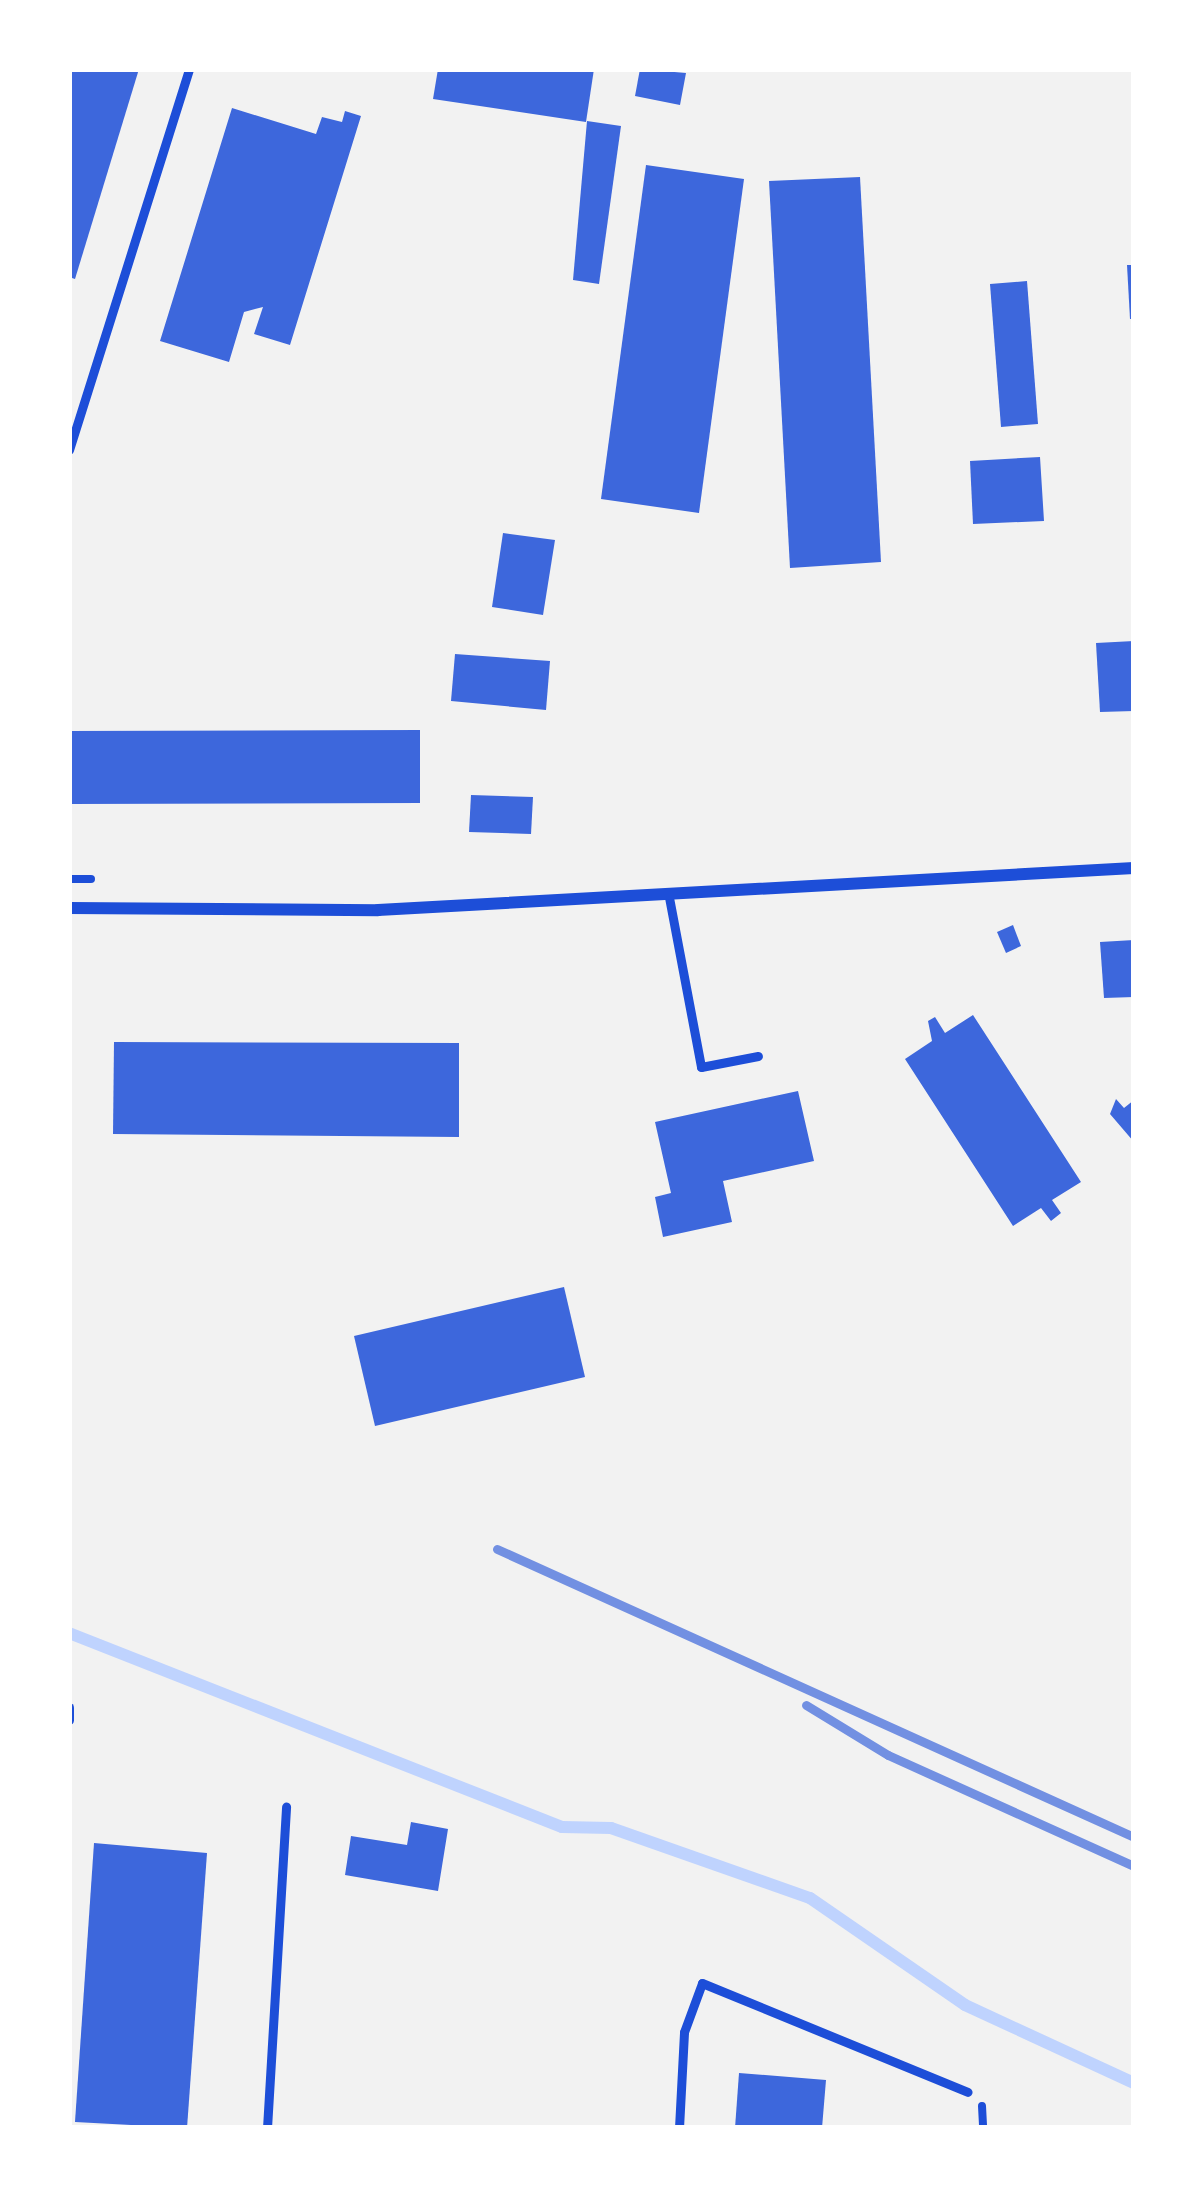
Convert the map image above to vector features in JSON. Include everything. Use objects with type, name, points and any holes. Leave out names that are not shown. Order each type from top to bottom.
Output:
[{"type":"street","points":[[69,908],[378,910],[1134,868]]},
{"type":"lane","points":[[69,450],[189,69]]},
{"type":"lane","points":[[668,892],[701,1066],[758,1056]]},
{"type":"lane","points":[[69,1707],[69,1720]]},
{"type":"lane","points":[[267,2128],[286,1807]]},
{"type":"lane","points":[[679,2128],[684,2032],[702,1983],[968,2092]]},
{"type":"building","points":[[69,69],[139,69],[75,279],[69,277]]},
{"type":"building","points":[[438,69],[594,69],[586,122],[433,99]]},
{"type":"building","points":[[640,69],[686,73],[680,105],[635,96]]},
{"type":"building","points":[[232,108],[316,134],[322,117],[342,122],[345,111],[361,116],[290,345],[254,334],[263,307],[244,312],[229,362],[160,341]]},
{"type":"building","points":[[587,121],[621,126],[599,284],[573,280]]},
{"type":"building","points":[[646,165],[744,179],[699,513],[601,499]]},
{"type":"building","points":[[860,177],[881,562],[790,568],[769,181]]},
{"type":"building","points":[[1127,265],[1134,265],[1134,319],[1130,319]]},
{"type":"building","points":[[1027,281],[1038,424],[1001,427],[990,284]]},
{"type":"building","points":[[1040,457],[1044,521],[973,524],[970,461]]},
{"type":"building","points":[[503,533],[555,540],[543,615],[492,607]]},
{"type":"building","points":[[1134,641],[1134,711],[1100,712],[1096,643]]},
{"type":"building","points":[[455,654],[550,661],[546,710],[451,701]]},
{"type":"building","points":[[420,730],[420,803],[69,804],[69,731]]},
{"type":"building","points":[[471,795],[533,797],[531,834],[469,832]]},
{"type":"building","points":[[1013,925],[1021,946],[1006,953],[997,932]]},
{"type":"building","points":[[1134,940],[1134,997],[1104,998],[1100,942]]},
{"type":"building","points":[[973,1015],[1081,1182],[1052,1200],[1061,1213],[1051,1221],[1041,1208],[1013,1226],[905,1059],[932,1041],[928,1021],[935,1017],[945,1033]]},
{"type":"building","points":[[114,1042],[459,1043],[459,1137],[113,1134]]},
{"type":"building","points":[[798,1091],[814,1161],[723,1181],[732,1222],[663,1237],[655,1197],[671,1193],[655,1122]]},
{"type":"building","points":[[1116,1099],[1124,1108],[1134,1100],[1134,1142],[1110,1114]]},
{"type":"building","points":[[564,1287],[585,1377],[375,1426],[354,1336]]},
{"type":"building","points":[[411,1822],[448,1829],[438,1891],[345,1875],[351,1836],[407,1845]]},
{"type":"building","points":[[94,1843],[207,1853],[187,2128],[75,2122]]},
{"type":"building","points":[[739,2073],[826,2080],[822,2128],[735,2128]]},
{"type":"waterway","points":[[69,1633],[562,1827],[611,1828],[810,1898],[965,2005],[1134,2083]]},
{"type":"railway","points":[[497,1549],[1134,1837]]},
{"type":"railway","points":[[806,1705],[888,1755],[1134,1866]]}]
